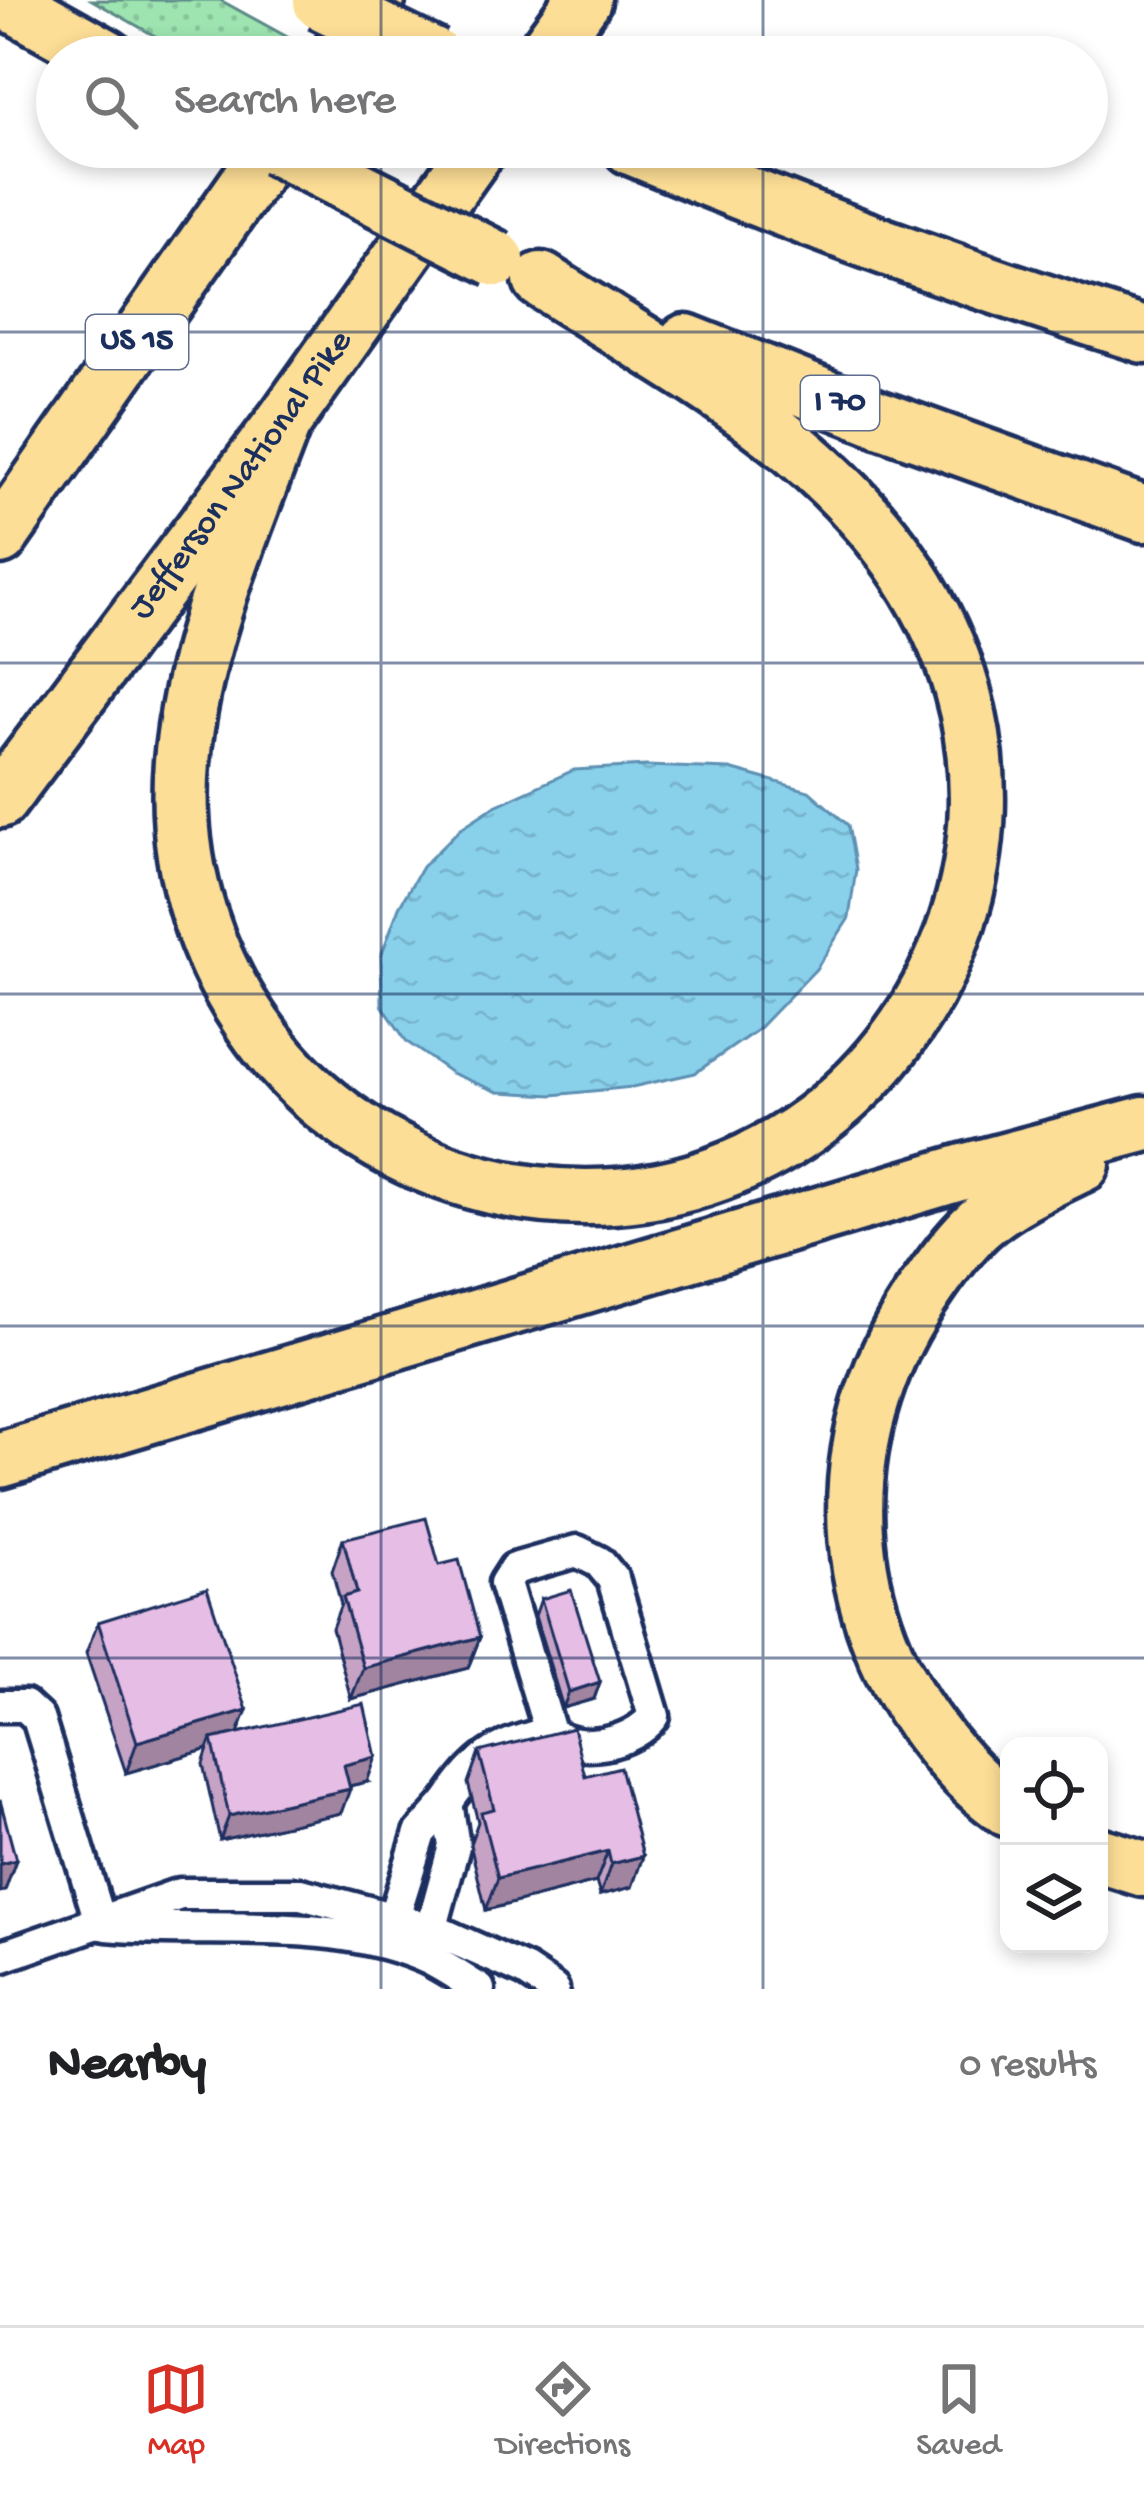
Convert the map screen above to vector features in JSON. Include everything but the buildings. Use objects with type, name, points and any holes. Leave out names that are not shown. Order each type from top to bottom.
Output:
[{"type":"highway","points":[[5,0],[69,36]]},
{"type":"highway","points":[[351,36],[376,0]]},
{"type":"highway","points":[[557,36],[583,0]]},
{"type":"highway","points":[[319,1],[392,36]]},
{"type":"highway","name":"US 15","points":[[0,536],[259,168]]},
{"type":"highway","name":"I 70","points":[[316,168],[519,269],[859,410],[1144,514]]},
{"type":"highway","name":"Jefferson National Pike","points":[[0,800],[283,423],[463,168]]},
{"type":"highway","points":[[681,168],[932,264],[1144,335]]},
{"type":"highway","points":[[283,423],[210,620],[189,705],[182,767],[182,833],[193,898],[214,960],[246,1018],[287,1070],[336,1115],[392,1150],[453,1177],[518,1192],[584,1197],[649,1191],[692,1180],[774,1147],[829,1110],[877,1065],[917,1012],[948,954],[969,891],[978,826],[978,760],[965,695],[943,633],[907,570],[853,504],[795,449],[729,398],[519,269]]},
{"type":"highway","points":[[0,1460],[963,1172],[1144,1124]]},
{"type":"highway","points":[[1000,1801],[951,1757],[911,1706],[882,1651],[864,1585],[854,1521],[856,1458],[872,1393],[897,1330],[978,1225],[1029,1190],[1144,1138]]},
{"type":"highway","points":[[1108,1858],[1144,1869]]},
{"type":"street","points":[[578,1551],[599,1562],[613,1579],[654,1716],[643,1730],[594,1745],[563,1743],[550,1732],[505,1583],[514,1569],[578,1551]]},
{"type":"street","points":[[0,1706],[25,1706],[38,1718],[101,1924]]},
{"type":"street","points":[[388,1932],[420,1833],[467,1774],[500,1746],[550,1732]]},
{"type":"street","points":[[428,1943],[454,1846],[447,1803]]},
{"type":"street","points":[[0,1957],[180,1894],[301,1894],[388,1932],[526,1971],[553,1989]]},
{"type":"street","points":[[428,1943],[478,1989]]},
{"type":"green space","points":[[92,0],[220,0],[286,36],[155,36]]},
{"type":"water","points":[[730,769],[809,791],[848,825],[856,869],[849,918],[816,969],[757,1030],[695,1073],[632,1087],[553,1095],[498,1092],[451,1073],[407,1042],[382,1005],[381,956],[399,907],[422,867],[460,829],[495,806],[574,770]]}]
